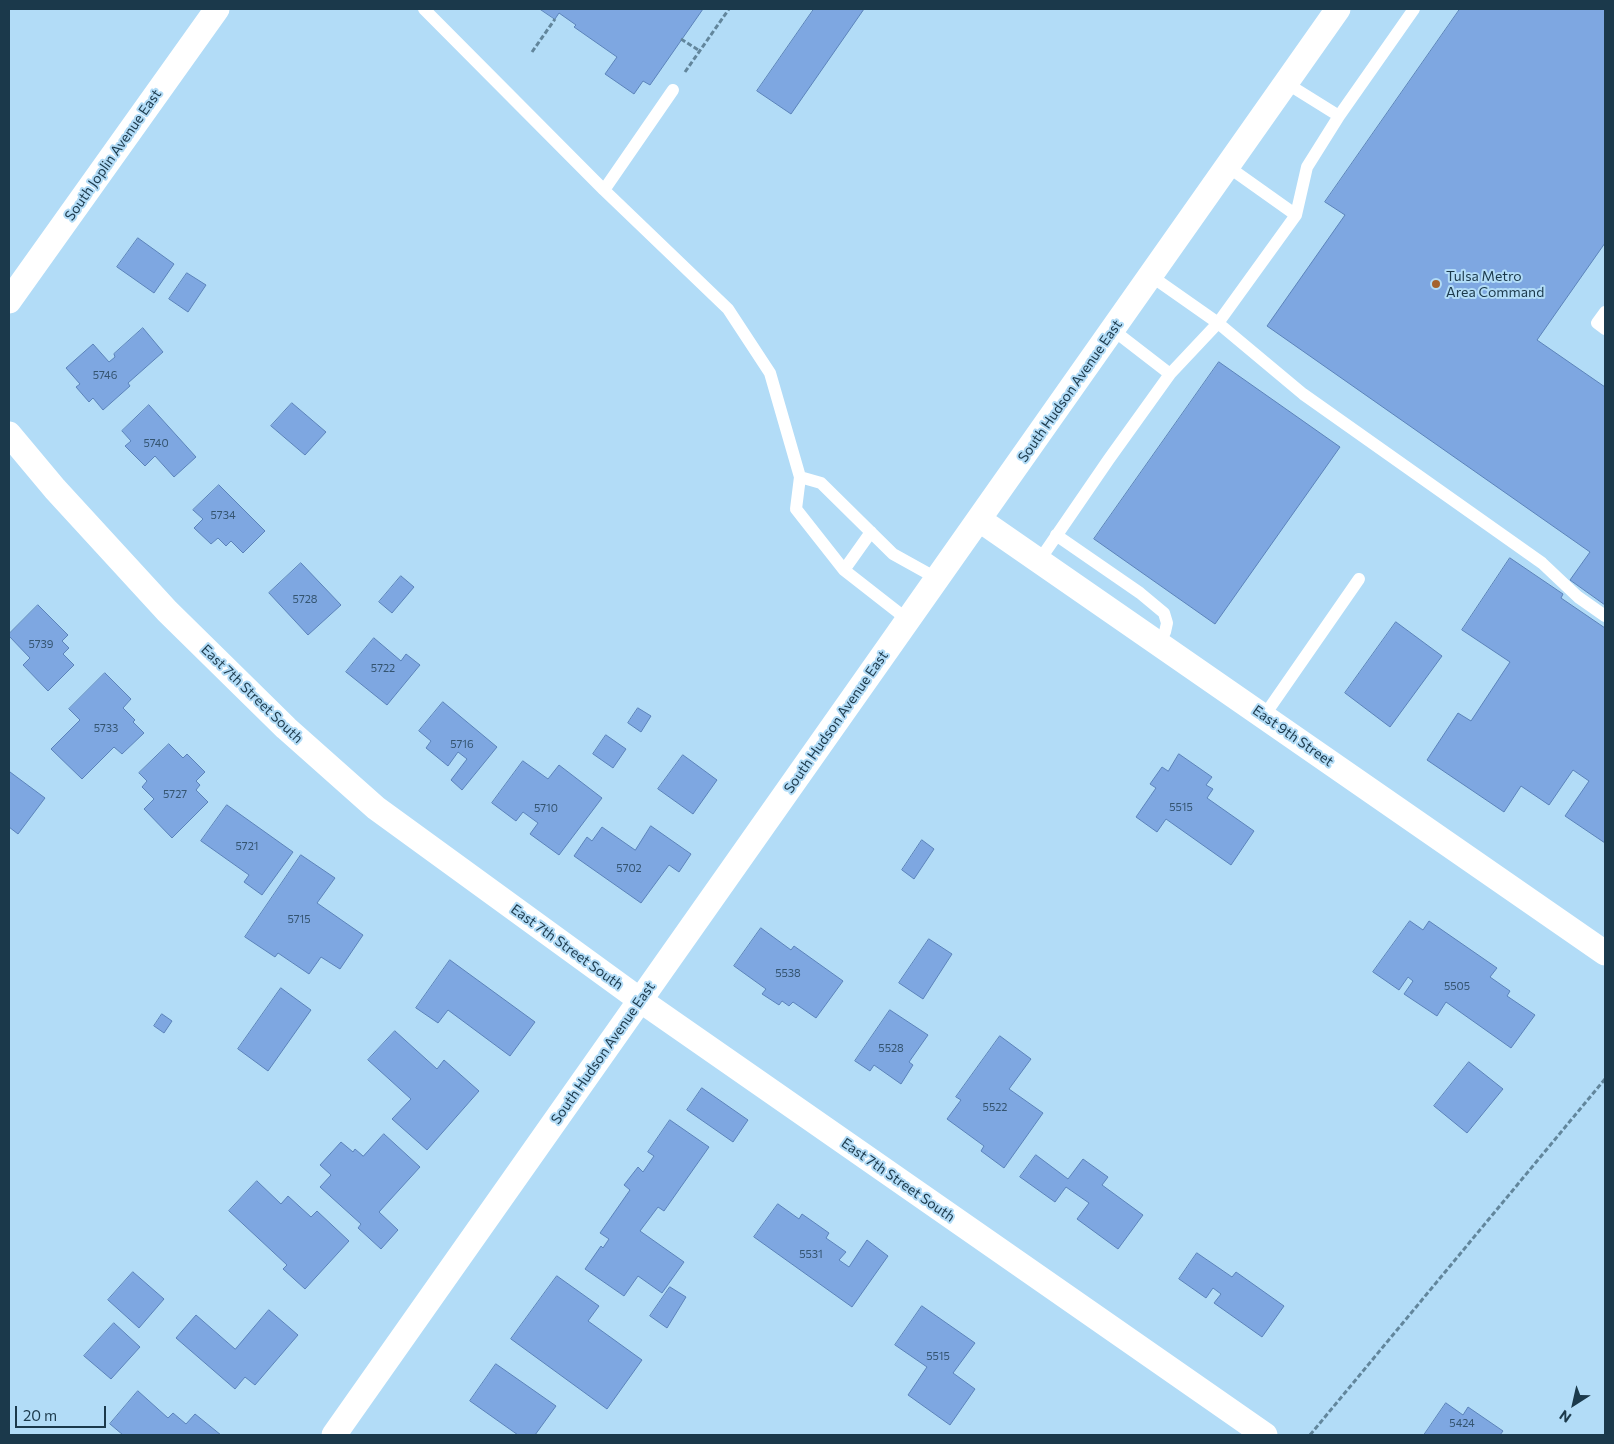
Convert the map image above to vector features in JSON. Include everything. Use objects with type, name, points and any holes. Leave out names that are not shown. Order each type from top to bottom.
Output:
[{"type":"street","name":"South Joplin Avenue East","points":[[9,301],[217,9]]},
{"type":"street","name":"South Hudson Avenue East","points":[[334,1435],[1338,9]]},
{"type":"street","name":"East 7th Street South","points":[[9,434],[55,489],[167,611],[286,728],[376,808],[640,1000],[1265,1435]]},
{"type":"street","name":"East 9th Street","points":[[980,520],[1605,953]]},
{"type":"lane","points":[[424,9],[604,190],[728,309],[770,373],[800,477],[796,509],[844,570],[908,620]]},
{"type":"lane","points":[[1038,561],[1170,374],[1218,322],[1296,214],[1307,167],[1339,116],[1414,9]]},
{"type":"lane","points":[[1286,83],[1339,116]]},
{"type":"lane","points":[[604,190],[673,90]]},
{"type":"lane","points":[[1227,166],[1296,214]]},
{"type":"lane","points":[[1151,276],[1218,322],[1303,394],[1542,562],[1578,597],[1605,616]]},
{"type":"lane","points":[[1605,312],[1597,324],[1605,329]]},
{"type":"lane","points":[[1113,330],[1170,374]]},
{"type":"lane","points":[[800,477],[822,483],[893,554],[938,579]]},
{"type":"lane","points":[[844,570],[871,532]]},
{"type":"lane","points":[[1056,535],[1140,592],[1164,613],[1167,623],[1159,644]]},
{"type":"lane","points":[[1264,716],[1359,579]]},
{"type":"path","points":[[673,90],[730,9]]},
{"type":"path","points":[[532,52],[555,19]]},
{"type":"path","points":[[681,39],[700,51]]},
{"type":"path","points":[[1310,1435],[1605,1079]]},
{"type":"building","points":[[540,9],[703,9],[650,85],[643,81],[634,94],[605,74],[617,57],[574,27],[576,25],[559,13],[555,19]]},
{"type":"building","points":[[814,9],[864,9],[791,114],[757,91]]},
{"type":"building","name":"Tulsa Metro Area Command","points":[[1460,9],[1605,9],[1605,243],[1537,340],[1605,387],[1605,605],[1570,580],[1590,552],[1267,326],[1345,215],[1325,202]]},
{"type":"building","points":[[138,238],[174,264],[154,293],[117,267]]},
{"type":"building","points":[[187,273],[206,285],[188,312],[169,299]]},
{"type":"building","points":[[143,328],[163,352],[128,383],[130,386],[103,410],[93,398],[89,402],[76,387],[80,384],[66,368],[93,344],[109,362],[115,357],[114,354]]},
{"type":"building","points":[[1219,362],[1340,447],[1215,624],[1094,539]]},
{"type":"building","points":[[292,403],[326,432],[305,455],[271,426]]},
{"type":"building","points":[[149,405],[196,457],[174,477],[155,456],[145,466],[125,446],[131,441],[122,431]]},
{"type":"building","points":[[219,485],[265,531],[243,553],[231,541],[226,546],[218,538],[211,544],[194,528],[203,519],[193,510]]},
{"type":"building","points":[[1510,558],[1563,594],[1561,598],[1605,628],[1605,843],[1565,816],[1589,781],[1573,770],[1549,805],[1521,786],[1504,812],[1427,760],[1458,713],[1471,721],[1510,662],[1462,630]]},
{"type":"building","points":[[301,563],[341,605],[308,635],[269,593]]},
{"type":"building","points":[[401,576],[414,587],[392,613],[379,602]]},
{"type":"building","points":[[38,605],[68,635],[62,641],[69,648],[63,654],[74,665],[48,691],[23,665],[30,658],[9,636]]},
{"type":"building","points":[[1396,622],[1442,656],[1390,727],[1345,693]]},
{"type":"building","points":[[374,638],[401,661],[406,654],[420,665],[387,705],[346,672]]},
{"type":"building","points":[[105,673],[131,699],[123,708],[144,733],[122,754],[114,747],[82,779],[51,749],[80,720],[69,709]]},
{"type":"building","points":[[443,702],[497,747],[462,790],[451,780],[467,759],[458,752],[448,766],[426,748],[431,741],[419,731]]},
{"type":"building","points":[[638,708],[651,716],[641,732],[628,723]]},
{"type":"building","points":[[606,735],[626,749],[613,768],[593,754]]},
{"type":"building","points":[[169,744],[183,758],[187,754],[205,772],[196,781],[200,785],[196,790],[208,802],[172,838],[144,809],[154,799],[142,787],[147,781],[139,773]]},
{"type":"building","points":[[1179,754],[1212,777],[1206,785],[1213,789],[1207,798],[1254,831],[1231,865],[1166,819],[1157,832],[1136,817],[1156,788],[1150,784],[1162,767],[1168,771]]},
{"type":"building","points":[[683,755],[717,780],[693,814],[658,789]]},
{"type":"building","points":[[523,761],[548,779],[559,765],[602,798],[559,855],[530,834],[538,823],[523,812],[516,821],[492,803]]},
{"type":"building","points":[[10,772],[45,798],[18,834],[9,827]]},
{"type":"building","points":[[227,805],[293,852],[262,895],[244,882],[249,875],[201,841]]},
{"type":"building","points":[[651,826],[691,854],[679,872],[669,865],[641,903],[574,856],[587,837],[592,841],[602,827],[635,850]]},
{"type":"building","points":[[922,840],[934,849],[914,879],[902,870]]},
{"type":"building","points":[[301,855],[335,878],[317,903],[363,935],[340,969],[321,957],[309,974],[278,953],[275,957],[245,937]]},
{"type":"building","points":[[1410,921],[1423,930],[1429,921],[1497,968],[1490,977],[1510,991],[1507,996],[1535,1015],[1511,1048],[1446,1002],[1437,1016],[1404,994],[1413,981],[1408,977],[1399,990],[1373,972]]},
{"type":"building","points":[[761,928],[791,950],[794,946],[843,981],[816,1018],[793,1002],[789,1006],[782,1001],[779,1005],[762,994],[766,989],[734,966]]},
{"type":"building","points":[[929,939],[952,954],[923,999],[899,983]]},
{"type":"building","points":[[450,960],[535,1022],[510,1056],[448,1010],[438,1023],[416,1008]]},
{"type":"building","points":[[281,988],[311,1010],[268,1071],[238,1049]]},
{"type":"building","points":[[890,1010],[928,1035],[909,1062],[913,1065],[901,1084],[874,1065],[870,1071],[855,1061]]},
{"type":"building","points":[[162,1014],[172,1021],[164,1033],[154,1026]]},
{"type":"building","points":[[395,1031],[437,1069],[444,1060],[479,1091],[427,1150],[392,1119],[411,1099],[368,1060]]},
{"type":"building","points":[[1000,1036],[1031,1059],[1009,1089],[1043,1113],[1004,1168],[981,1151],[984,1146],[947,1119],[961,1100],[956,1097]]},
{"type":"building","points":[[1469,1062],[1503,1089],[1467,1133],[1434,1106]]},
{"type":"building","points":[[702,1088],[748,1120],[733,1142],[687,1110]]},
{"type":"building","points":[[670,1120],[709,1147],[664,1211],[658,1207],[640,1231],[684,1262],[662,1293],[638,1276],[624,1296],[585,1269],[601,1246],[603,1248],[609,1239],[600,1233],[630,1190],[624,1185],[638,1167],[643,1172],[654,1156],[648,1152]]},
{"type":"building","points":[[384,1134],[420,1167],[379,1212],[398,1230],[381,1249],[358,1228],[361,1224],[320,1187],[331,1175],[320,1165],[341,1142],[353,1152],[355,1149],[363,1156]]},
{"type":"building","points":[[1036,1155],[1068,1179],[1083,1159],[1108,1177],[1102,1185],[1143,1215],[1118,1249],[1077,1219],[1089,1203],[1066,1187],[1055,1202],[1020,1177]]},
{"type":"building","points":[[257,1181],[281,1204],[288,1196],[311,1217],[317,1211],[349,1241],[305,1289],[283,1269],[287,1265],[229,1211]]},
{"type":"building","points":[[778,1204],[799,1219],[802,1214],[829,1233],[826,1238],[846,1252],[839,1260],[849,1267],[867,1240],[888,1256],[852,1307],[754,1237]]},
{"type":"building","points":[[1197,1253],[1232,1277],[1236,1272],[1284,1306],[1262,1337],[1214,1303],[1221,1294],[1213,1288],[1206,1298],[1179,1279]]},
{"type":"building","points":[[133,1272],[164,1299],[139,1328],[108,1300]]},
{"type":"building","points":[[557,1276],[599,1306],[588,1321],[642,1360],[607,1409],[511,1339]]},
{"type":"building","points":[[670,1287],[686,1297],[667,1328],[650,1316]]},
{"type":"building","points":[[922,1306],[975,1343],[953,1373],[975,1389],[950,1425],[908,1395],[927,1367],[895,1345]]},
{"type":"building","points":[[269,1310],[298,1335],[255,1385],[245,1377],[235,1389],[176,1338],[196,1315],[235,1349]]},
{"type":"building","points":[[114,1323],[140,1347],[111,1379],[84,1356]]},
{"type":"building","points":[[496,1364],[556,1406],[535,1435],[518,1435],[470,1401]]},
{"type":"building","points":[[138,1391],[168,1418],[173,1413],[186,1424],[195,1414],[221,1435],[123,1435],[110,1424]]},
{"type":"building","points":[[1446,1403],[1463,1415],[1468,1407],[1503,1431],[1500,1435],[1424,1435]]},
{"type":"place","name":"Tulsa Metro Area Command","points":[[1436,284]]}]
